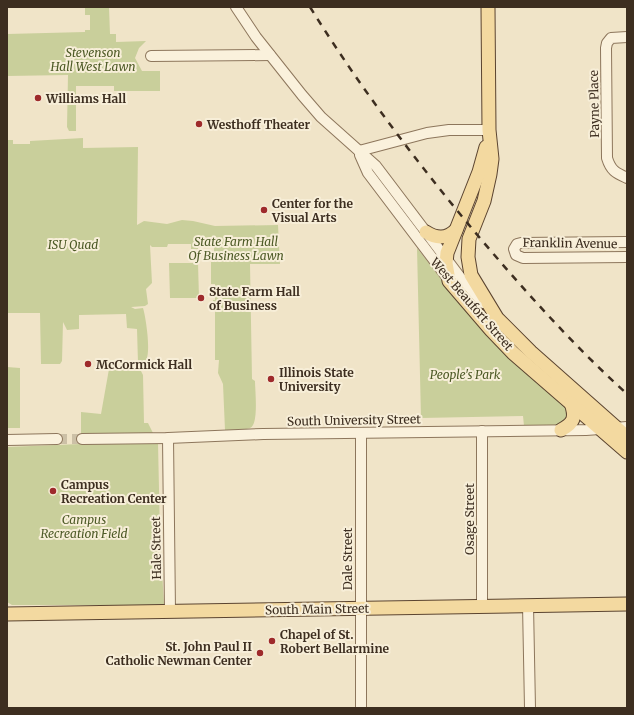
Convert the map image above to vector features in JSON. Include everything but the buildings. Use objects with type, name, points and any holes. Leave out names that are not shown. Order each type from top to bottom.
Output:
[{"type":"main road","points":[[488,7],[489,130],[492,159],[484,202],[469,240],[468,257],[472,275],[497,318]]},
{"type":"main road","points":[[449,281],[446,269],[446,258],[479,172],[489,130]]},
{"type":"main road","points":[[426,232],[432,236],[441,238],[451,235],[456,230]]},
{"type":"main road","name":"West Beaufort Street","points":[[449,281],[513,354],[627,452]]},
{"type":"main road","name":"West Beaufort Street","points":[[497,318],[531,352],[621,428],[627,437]]},
{"type":"main road","points":[[561,430],[569,426],[572,422],[574,416],[571,403]]},
{"type":"main road","name":"South Main Street","points":[[7,614],[627,604]]},
{"type":"street","name":"West Beaufort Street","points":[[236,7],[270,55],[302,95],[321,117],[376,166],[460,277],[497,318]]},
{"type":"street","name":"Payne Place","points":[[627,37],[611,38],[607,43],[606,48],[607,158],[611,168],[627,178]]},
{"type":"street","points":[[151,56],[270,55]]},
{"type":"street","points":[[359,151],[427,133],[449,130],[489,130]]},
{"type":"street","name":"West Beaufort Street","points":[[359,151],[368,173],[449,281]]},
{"type":"street","name":"Franklin Avenue","points":[[627,242],[521,243],[517,244],[514,249],[516,255],[523,258],[627,257]]},
{"type":"street","name":"South University Street","points":[[82,439],[168,438],[263,434],[621,428]]},
{"type":"street","name":"Osage Street","points":[[482,431],[482,606]]},
{"type":"street","name":"Dale Street","points":[[361,433],[361,708]]},
{"type":"street","name":"Hale Street","points":[[168,438],[170,611]]},
{"type":"street","points":[[7,440],[57,439]]},
{"type":"street","points":[[528,605],[530,708]]},
{"type":"green space","name":"Stevenson Hall West Lawn","points":[[85,7],[109,7],[110,34],[116,34],[116,42],[146,41],[139,48],[135,58],[142,71],[160,71],[160,91],[114,91],[114,86],[76,86],[76,131],[69,131],[67,127],[68,75],[7,76],[7,34],[85,32],[85,30],[90,30],[90,15],[85,15]]},
{"type":"green space","name":"ISU Quad","points":[[83,138],[83,148],[138,147],[137,225],[144,221],[167,224],[182,220],[215,226],[278,225],[280,264],[250,264],[252,379],[255,381],[256,414],[255,421],[250,428],[241,430],[225,430],[223,384],[218,373],[219,360],[215,360],[215,307],[213,306],[213,300],[215,300],[215,284],[211,284],[211,262],[214,262],[214,246],[191,249],[191,244],[168,244],[167,247],[152,247],[150,245],[152,283],[146,289],[148,304],[145,306],[131,307],[135,309],[143,308],[148,335],[148,350],[146,360],[143,363],[138,363],[137,329],[127,328],[126,314],[79,315],[79,329],[67,330],[63,322],[62,361],[60,364],[41,364],[40,313],[7,313],[7,140],[13,140],[13,144],[30,144],[30,141]]},
{"type":"green space","name":"People's Park","points":[[417,248],[464,307],[566,405],[570,412],[563,425],[524,426],[523,416],[421,418]]},
{"type":"green space","points":[[169,263],[198,263],[199,298],[170,298]]},
{"type":"green space","points":[[7,367],[20,368],[20,428],[7,428]]},
{"type":"green space","name":"Campus Recreation Field","points":[[109,369],[138,369],[143,375],[144,423],[148,423],[158,443],[160,535],[164,605],[12,605],[7,602],[7,447],[81,444],[81,412],[101,414]]},
{"type":"tunnel","points":[[57,439],[82,439]]},
{"type":"railway","points":[[310,7],[368,94],[409,150],[452,204],[548,315],[627,394]]},
{"type":"place","name":"Williams Hall","points":[[38,98]]},
{"type":"place","name":"Westhoff Theater","points":[[199,124]]},
{"type":"place","name":"Center for the Visual Arts","points":[[264,210]]},
{"type":"place","name":"State Farm Hall of Business","points":[[201,298]]},
{"type":"place","name":"McCormick Hall","points":[[88,364]]},
{"type":"place","name":"Illinois State University","points":[[271,379]]},
{"type":"place","name":"Campus Recreation Center","points":[[53,491]]},
{"type":"place","name":"Chapel of St. Robert Bellarmine","points":[[272,641]]},
{"type":"place","name":"St. John Paul II Catholic Newman Center","points":[[260,653]]},
{"type":"park label","name":"State Farm Hall Of Business Lawn","points":[[236,248]]}]
